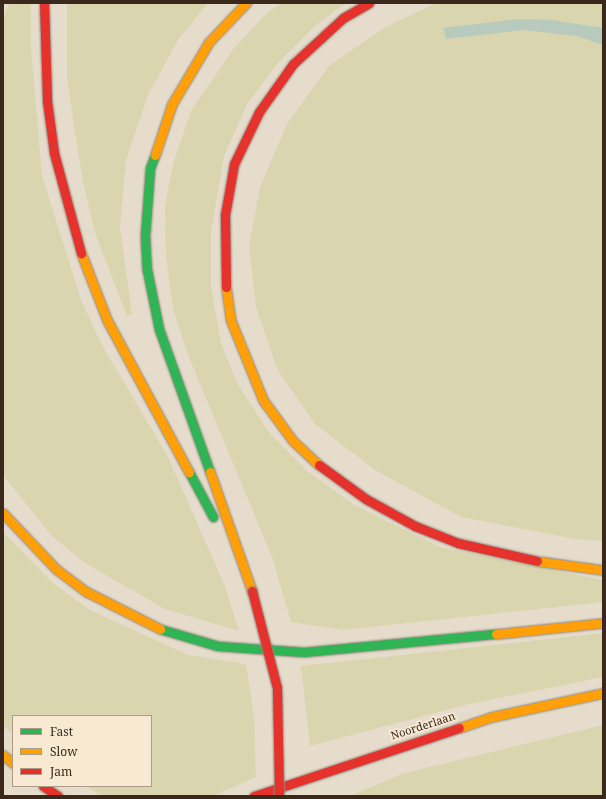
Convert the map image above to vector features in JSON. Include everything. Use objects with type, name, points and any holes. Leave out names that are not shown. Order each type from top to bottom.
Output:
[{"type":"highway","points":[[44,3],[47,101],[54,153],[66,207],[85,267],[134,374],[252,591]]},
{"type":"highway","points":[[246,3],[209,42],[172,104],[150,168],[145,236],[147,270],[159,329],[252,591],[276,688],[281,757],[279,796]]},
{"type":"highway","points":[[369,3],[343,18],[293,64],[259,112],[234,164],[225,215],[224,276],[231,321],[244,363],[263,400],[293,441],[312,460],[366,499],[415,526],[458,543],[515,558],[603,570]]},
{"type":"highway","points":[[3,513],[56,569],[93,595],[155,628],[218,646],[304,652],[350,650],[603,623]]},
{"type":"highway","name":"Noorderlaan","points":[[254,796],[491,717],[603,693]]},
{"type":"highway","points":[[3,755],[12,762]]},
{"type":"highway","points":[[44,787],[58,796]]},
{"type":"shaded area","points":[[9,3],[31,3],[31,48],[42,176],[81,300],[102,345],[168,457],[224,584],[239,631],[165,609],[85,563],[52,536],[3,475],[3,20]]},
{"type":"shaded area","points":[[67,3],[208,3],[178,40],[148,95],[126,160],[120,227],[132,314],[127,316],[95,233],[82,177],[67,79]]},
{"type":"shaded area","points":[[282,3],[346,3],[317,24],[278,63],[247,104],[224,156],[211,231],[211,287],[221,343],[237,383],[270,434],[306,470],[354,505],[440,547],[603,580],[603,602],[343,630],[291,622],[272,557],[188,355],[173,309],[166,255],[165,206],[173,164],[191,111],[234,48],[268,12]]},
{"type":"shaded area","points":[[436,3],[603,4],[603,541],[575,539],[461,517],[375,470],[315,424],[278,371],[256,307],[249,247],[260,187],[287,124],[329,66],[384,28]]},
{"type":"shaded area","points":[[519,19],[552,20],[603,28],[603,45],[577,36],[523,30],[446,39],[443,28]]},
{"type":"shaded area","points":[[3,532],[55,585],[90,610],[188,655],[246,664],[254,717],[256,777],[212,796],[102,796],[88,787],[152,787],[152,715],[12,715],[12,733],[3,725]]},
{"type":"shaded area","points":[[603,633],[603,677],[469,704],[310,746],[301,666]]},
{"type":"shaded area","points":[[603,725],[603,796],[351,796],[401,774]]},
{"type":"traffic: fast","points":[[155,155],[150,168],[145,236],[147,270],[159,329],[210,472]]},
{"type":"traffic: fast","points":[[189,472],[213,517]]},
{"type":"traffic: fast","points":[[160,629],[218,646],[304,652],[496,634]]},
{"type":"traffic: slow","points":[[155,155],[172,104],[209,42],[246,3]]},
{"type":"traffic: slow","points":[[81,253],[107,320],[189,472]]},
{"type":"traffic: slow","points":[[226,287],[231,321],[263,400],[293,441],[319,465]]},
{"type":"traffic: slow","points":[[210,472],[252,591]]},
{"type":"traffic: slow","points":[[3,513],[56,569],[87,592],[160,629]]},
{"type":"traffic: slow","points":[[537,561],[603,570]]},
{"type":"traffic: slow","points":[[496,634],[603,623]]},
{"type":"traffic: slow","points":[[459,728],[491,717],[603,693]]},
{"type":"traffic: slow","points":[[3,755],[12,762]]},
{"type":"traffic: jam","points":[[44,3],[47,101],[54,153],[81,253]]},
{"type":"traffic: jam","points":[[226,287],[225,215],[234,164],[259,112],[293,64],[343,18],[369,3]]},
{"type":"traffic: jam","points":[[319,465],[366,499],[415,526],[458,543],[537,561]]},
{"type":"traffic: jam","points":[[252,591],[277,688],[279,796]]},
{"type":"traffic: jam","points":[[254,796],[459,728]]},
{"type":"traffic: jam","points":[[44,787],[58,796]]}]
